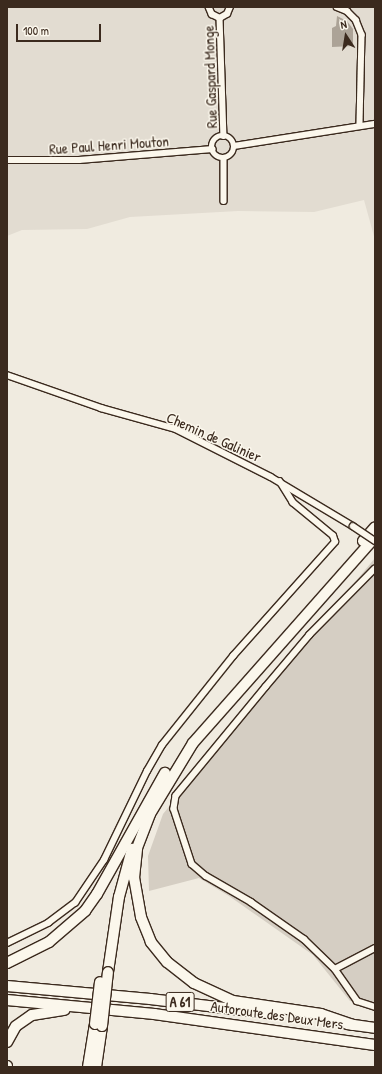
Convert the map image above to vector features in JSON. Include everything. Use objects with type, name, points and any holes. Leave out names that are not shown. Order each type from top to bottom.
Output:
[{"type":"highway","points":[[7,963],[49,942],[85,910],[174,759],[198,726],[375,527]]},
{"type":"highway","points":[[105,971],[125,872],[137,833],[150,814],[177,766],[203,730],[375,537]]},
{"type":"highway","points":[[150,814],[137,848],[135,892],[144,928],[167,962],[194,983],[233,1001],[321,1014],[353,1025]]},
{"type":"highway","points":[[96,1067],[99,1025],[114,895],[140,819]]},
{"type":"highway","name":"Autoroute des Deux Mers","points":[[7,986],[150,999],[375,1028]]},
{"type":"highway","name":"Autoroute des Deux Mers","points":[[7,1000],[95,1007],[375,1044]]},
{"type":"highway","points":[[7,1042],[16,1026],[32,1015],[59,1009],[78,1011],[95,1007]]},
{"type":"highway","points":[[88,1067],[99,1025]]},
{"type":"street","points":[[208,7],[212,14],[220,18],[228,14],[230,7]]},
{"type":"street","points":[[337,7],[347,11],[356,20],[362,35],[360,126]]},
{"type":"street","name":"Rue Gaspard Monge","points":[[220,18],[224,136]]},
{"type":"street","points":[[234,146],[375,124]]},
{"type":"street","points":[[224,136],[231,139],[234,146],[232,154],[224,158],[219,157],[212,149],[214,142],[224,136]]},
{"type":"street","name":"Rue Paul Henri Mouton","points":[[7,160],[79,160],[212,149]]},
{"type":"street","points":[[224,158],[224,201]]},
{"type":"street","name":"Chemin de Galinier","points":[[7,375],[101,408],[176,430],[280,482],[375,541]]},
{"type":"street","points":[[7,943],[48,923],[75,903],[104,860],[162,745],[233,656],[335,542],[333,536],[294,503],[280,482]]},
{"type":"street","points":[[375,569],[310,635],[266,687],[176,796],[174,809],[192,864],[206,876],[251,902],[304,939],[335,970],[357,1001],[375,1007]]},
{"type":"street","points":[[335,970],[375,948]]},
{"type":"shaded area","points":[[7,7],[375,7],[375,240],[364,200],[314,212],[238,211],[130,217],[87,229],[22,230],[7,236]]},
{"type":"shaded area","points":[[337,16],[347,21],[353,29],[353,46],[332,47],[332,28],[336,26]]},
{"type":"shaded area","points":[[375,558],[375,1005],[350,1001],[313,955],[229,896],[199,878],[149,891],[148,856],[163,814]]}]
